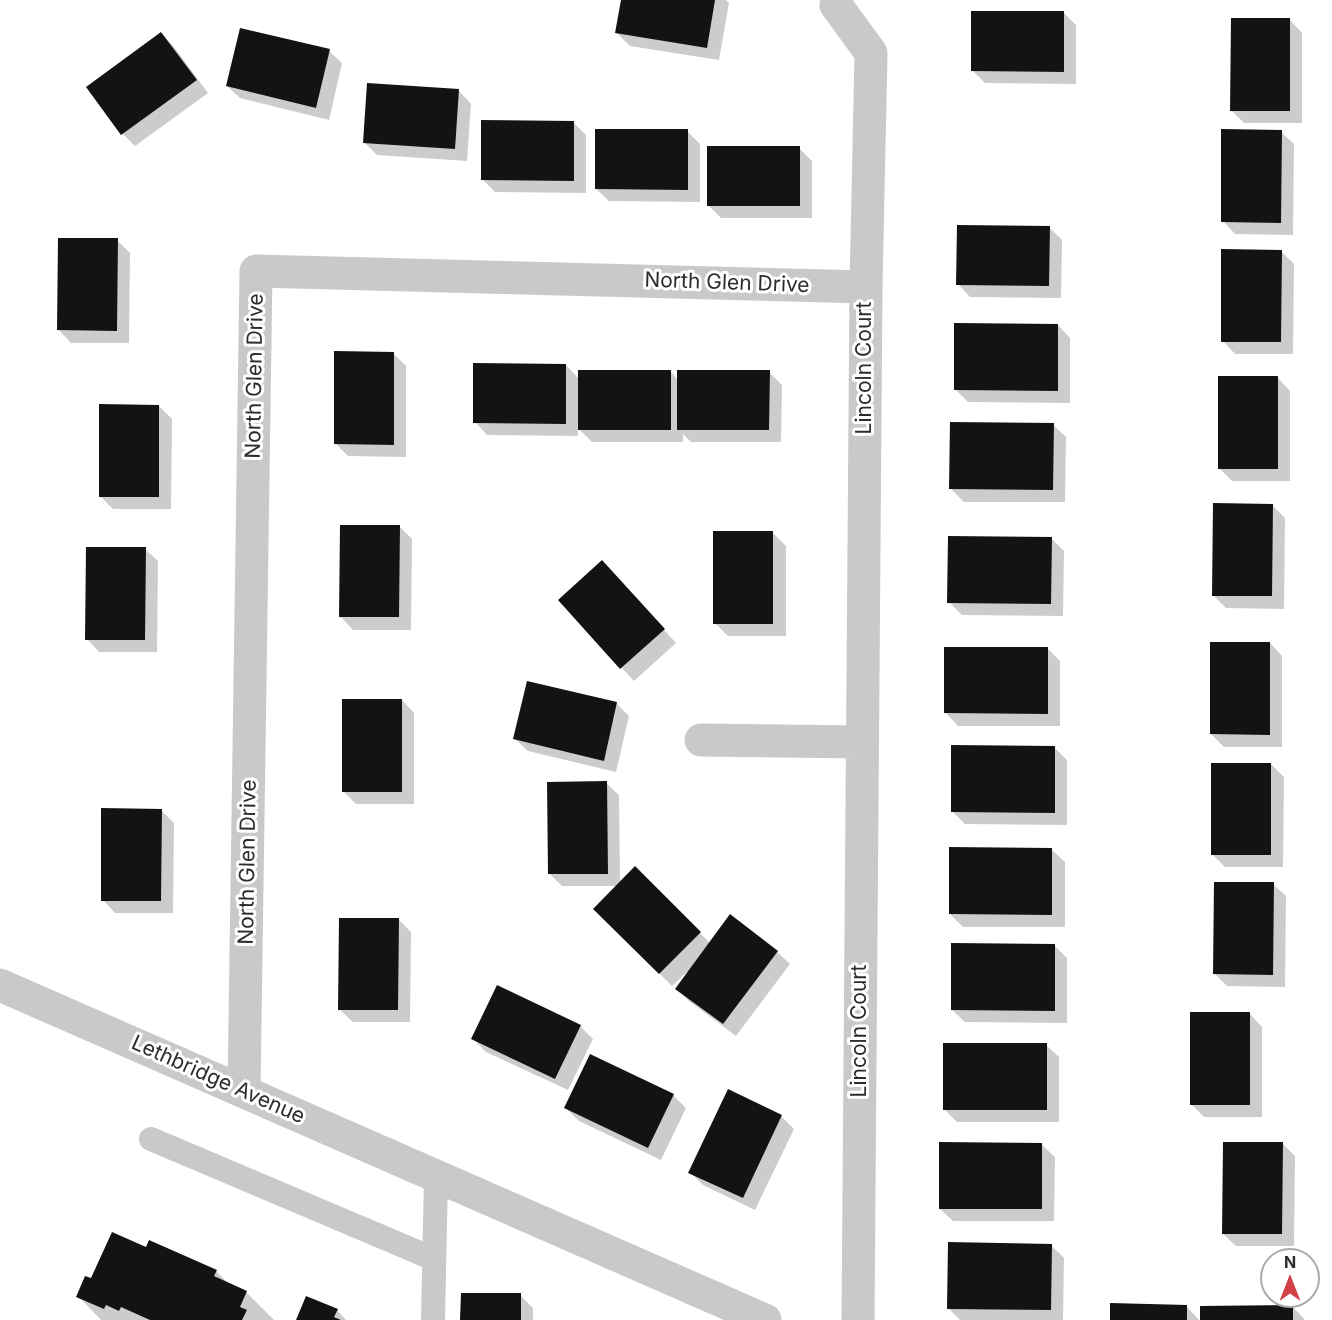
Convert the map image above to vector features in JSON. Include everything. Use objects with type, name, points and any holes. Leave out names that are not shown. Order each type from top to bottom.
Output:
[{"type":"street","name":"Lincoln Court","points":[[836,5],[871,52],[866,287],[858,1320]]},
{"type":"street","name":"North Glen Drive","points":[[244,1091],[256,271],[866,287]]},
{"type":"street","points":[[701,740],[862,742]]},
{"type":"street","name":"Lethbridge Avenue","points":[[0,985],[765,1320]]},
{"type":"lane","points":[[151,1139],[434,1259]]},
{"type":"lane","points":[[433,1320],[436,1176]]},
{"type":"building","points":[[621,0],[715,0],[707,48],[615,33]]},
{"type":"building","points":[[971,11],[1064,11],[1064,72],[971,71]]},
{"type":"building","points":[[1231,18],[1290,18],[1290,111],[1230,111]]},
{"type":"building","points":[[240,28],[330,49],[316,108],[226,86]]},
{"type":"building","points":[[161,32],[197,80],[121,135],[86,87]]},
{"type":"building","points":[[367,83],[459,89],[455,149],[363,143]]},
{"type":"building","points":[[481,120],[574,121],[574,181],[481,180]]},
{"type":"building","points":[[595,129],[688,129],[688,190],[595,189]]},
{"type":"building","points":[[1221,129],[1282,130],[1281,223],[1221,222]]},
{"type":"building","points":[[707,146],[800,146],[800,206],[707,206]]},
{"type":"building","points":[[957,225],[1050,226],[1049,286],[956,285]]},
{"type":"building","points":[[58,238],[118,238],[117,331],[57,330]]},
{"type":"building","points":[[1221,249],[1282,250],[1281,342],[1221,342]]},
{"type":"building","points":[[954,323],[1058,324],[1058,391],[954,390]]},
{"type":"building","points":[[334,351],[394,352],[394,445],[334,444]]},
{"type":"building","points":[[473,363],[566,364],[566,424],[473,423]]},
{"type":"building","points":[[578,370],[671,370],[671,430],[578,430]]},
{"type":"building","points":[[677,370],[770,370],[769,430],[677,430]]},
{"type":"building","points":[[1218,376],[1278,376],[1278,469],[1218,469]]},
{"type":"building","points":[[99,404],[159,405],[159,497],[99,497]]},
{"type":"building","points":[[950,422],[1054,423],[1053,490],[949,489]]},
{"type":"building","points":[[1213,503],[1273,504],[1272,596],[1212,596]]},
{"type":"building","points":[[340,525],[400,525],[399,617],[339,617]]},
{"type":"building","points":[[713,531],[773,531],[773,624],[713,624]]},
{"type":"building","points":[[948,536],[1052,537],[1051,604],[947,603]]},
{"type":"building","points":[[86,547],[146,547],[145,640],[85,640]]},
{"type":"building","points":[[602,560],[665,629],[620,669],[558,600]]},
{"type":"building","points":[[1210,642],[1270,642],[1270,735],[1210,734]]},
{"type":"building","points":[[944,647],[1048,647],[1048,714],[944,713]]},
{"type":"building","points":[[527,681],[617,702],[604,761],[513,739]]},
{"type":"building","points":[[342,699],[402,699],[402,792],[342,792]]},
{"type":"building","points":[[951,745],[1055,746],[1055,813],[951,812]]},
{"type":"building","points":[[1211,763],[1271,763],[1271,855],[1211,855]]},
{"type":"building","points":[[607,781],[608,874],[548,874],[547,782]]},
{"type":"building","points":[[101,808],[162,809],[161,901],[101,901]]},
{"type":"building","points":[[949,847],[1052,848],[1052,915],[949,914]]},
{"type":"building","points":[[635,866],[701,932],[659,974],[593,909]]},
{"type":"building","points":[[1214,882],[1274,882],[1273,975],[1213,974]]},
{"type":"building","points":[[730,914],[778,951],[723,1024],[675,989]]},
{"type":"building","points":[[339,918],[399,918],[398,1010],[338,1010]]},
{"type":"building","points":[[951,943],[1055,944],[1055,1011],[951,1010]]},
{"type":"building","points":[[497,985],[581,1025],[555,1079],[471,1039]]},
{"type":"building","points":[[1190,1012],[1250,1012],[1250,1105],[1190,1105]]},
{"type":"building","points":[[943,1043],[1047,1043],[1047,1110],[943,1110]]},
{"type":"building","points":[[590,1054],[674,1094],[648,1148],[564,1108]]},
{"type":"building","points":[[728,1089],[782,1115],[743,1198],[688,1173]]},
{"type":"building","points":[[939,1142],[1042,1143],[1042,1209],[939,1209]]},
{"type":"building","points":[[1223,1142],[1283,1142],[1282,1234],[1222,1234]]},
{"type":"building","points":[[112,1232],[146,1247],[149,1240],[217,1270],[214,1276],[247,1291],[240,1307],[247,1310],[242,1320],[150,1320],[121,1307],[119,1311],[106,1305],[104,1309],[76,1297],[85,1276],[91,1278]]},
{"type":"building","points":[[948,1242],[1052,1244],[1051,1310],[947,1309]]},
{"type":"building","points":[[461,1293],[521,1293],[521,1320],[460,1320]]},
{"type":"building","points":[[306,1296],[338,1309],[334,1317],[341,1320],[296,1320]]},
{"type":"building","points":[[1110,1303],[1187,1305],[1187,1320],[1110,1320]]},
{"type":"building","points":[[1260,1305],[1260,1308],[1293,1308],[1293,1320],[1200,1320],[1200,1306]]}]
